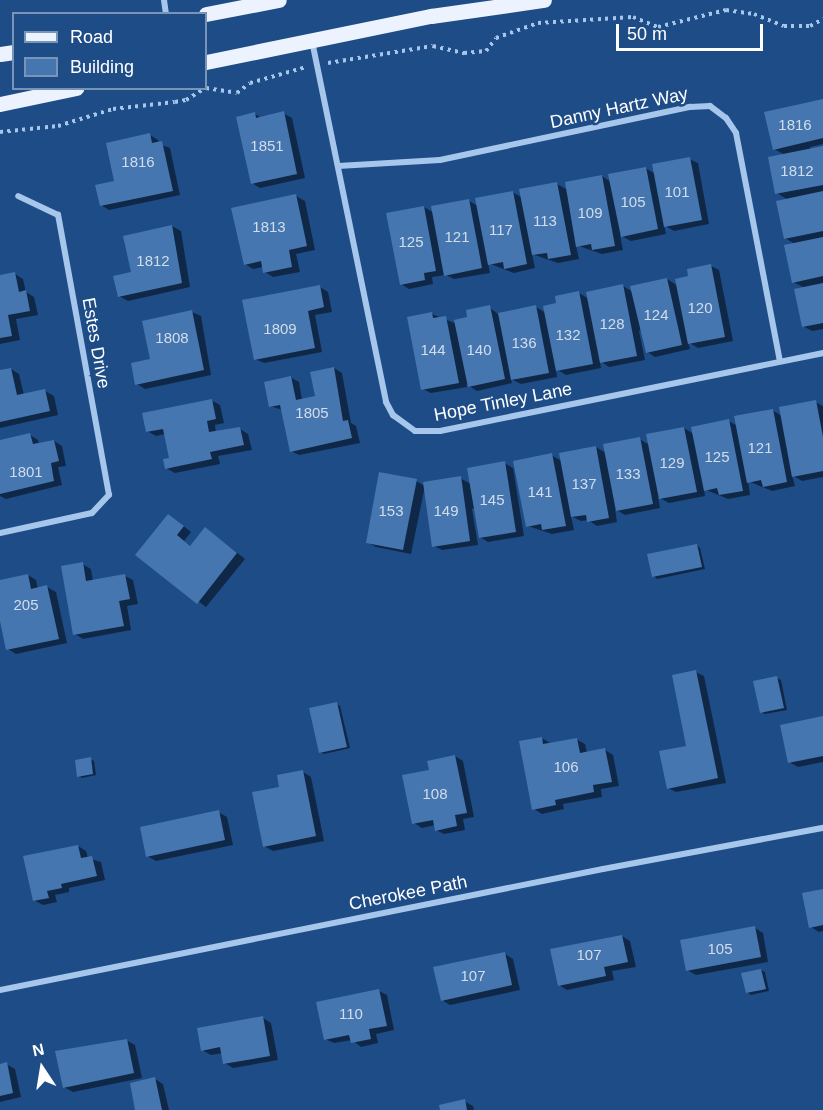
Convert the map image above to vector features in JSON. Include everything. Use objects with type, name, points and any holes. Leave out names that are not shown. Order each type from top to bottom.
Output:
[{"type":"main road","points":[[207,14],[279,0]]},
{"type":"main road","points":[[207,62],[431,16],[544,0]]},
{"type":"main road","points":[[0,104],[66,90]]},
{"type":"street","name":"Hope Tinley Lane","points":[[312,40],[386,402],[393,415],[415,431],[440,431],[823,353]]},
{"type":"street","name":"Danny Hartz Way","points":[[338,166],[440,160],[690,107],[710,106],[726,118],[736,133],[780,361]]},
{"type":"street","name":"Estes Drive","points":[[0,533],[92,513],[109,495],[58,215],[18,196]]},
{"type":"street","name":"Cherokee Path","points":[[0,990],[603,869],[823,828]]},
{"type":"path","points":[[207,88],[237,93],[250,83],[317,65],[433,46],[464,53],[486,51],[496,38],[538,23],[633,17],[658,27],[726,10],[754,14],[784,26],[810,26],[823,19]]},
{"type":"path","points":[[0,132],[58,126],[113,108],[186,100],[202,90]]},
{"type":"building","points":[[823,99],[823,138],[773,150],[764,112]]},
{"type":"building","points":[[284,111],[297,174],[251,184],[236,117],[255,112],[256,118]]},
{"type":"building","points":[[150,133],[152,143],[162,141],[173,191],[100,206],[95,185],[114,181],[106,143]]},
{"type":"building","points":[[823,146],[823,185],[775,194],[768,157]]},
{"type":"building","points":[[690,157],[702,220],[664,227],[652,164]]},
{"type":"building","points":[[646,167],[658,229],[621,237],[608,174]]},
{"type":"building","points":[[602,175],[615,246],[592,250],[591,244],[576,247],[565,182]]},
{"type":"building","points":[[557,182],[571,255],[548,259],[547,253],[532,255],[519,189]]},
{"type":"building","points":[[513,191],[527,264],[504,269],[503,262],[488,265],[475,198]]},
{"type":"building","points":[[823,191],[823,231],[784,239],[776,201]]},
{"type":"building","points":[[296,194],[307,246],[289,250],[292,267],[263,273],[261,261],[244,265],[231,208]]},
{"type":"building","points":[[469,199],[482,268],[444,276],[431,206]]},
{"type":"building","points":[[424,206],[436,271],[424,273],[425,280],[400,285],[386,213]]},
{"type":"building","points":[[172,225],[182,283],[118,297],[113,276],[131,272],[123,236]]},
{"type":"building","points":[[823,237],[823,276],[792,283],[784,245]]},
{"type":"building","points":[[711,264],[725,337],[688,344],[675,279],[688,276],[687,269]]},
{"type":"building","points":[[15,272],[19,292],[26,290],[30,311],[8,315],[12,336],[0,338],[0,275]]},
{"type":"building","points":[[667,278],[682,345],[646,353],[630,286]]},
{"type":"building","points":[[823,283],[823,323],[802,327],[794,289]]},
{"type":"building","points":[[623,284],[637,356],[600,363],[586,292]]},
{"type":"building","points":[[320,285],[324,307],[308,311],[315,348],[254,360],[242,300]]},
{"type":"building","points":[[579,291],[593,364],[556,371],[543,306],[556,303],[555,296]]},
{"type":"building","points":[[490,305],[505,379],[468,387],[454,320],[467,317],[466,310]]},
{"type":"building","points":[[536,305],[549,373],[511,380],[498,313]]},
{"type":"building","points":[[192,310],[204,370],[135,385],[131,363],[150,359],[142,321]]},
{"type":"building","points":[[432,312],[433,318],[446,316],[459,383],[421,390],[407,317]]},
{"type":"building","points":[[334,367],[343,421],[348,420],[352,438],[290,452],[280,405],[269,407],[264,382],[291,376],[296,400],[315,396],[310,372]]},
{"type":"building","points":[[11,368],[17,395],[45,389],[50,411],[0,422],[0,370]]},
{"type":"building","points":[[212,399],[216,419],[207,421],[209,432],[240,427],[244,445],[210,452],[212,459],[165,469],[163,459],[169,458],[163,429],[146,432],[142,413]]},
{"type":"building","points":[[816,400],[823,437],[823,471],[792,477],[779,407]]},
{"type":"building","points":[[773,409],[787,482],[763,487],[761,480],[747,483],[734,416]]},
{"type":"building","points":[[729,419],[743,491],[719,495],[717,488],[704,491],[691,427]]},
{"type":"building","points":[[684,427],[697,492],[659,499],[646,434]]},
{"type":"building","points":[[30,433],[33,444],[54,440],[59,461],[51,463],[54,481],[0,494],[0,440]]},
{"type":"building","points":[[640,437],[653,504],[616,511],[603,444]]},
{"type":"building","points":[[596,446],[609,518],[587,522],[586,515],[571,517],[559,453]]},
{"type":"building","points":[[552,453],[566,526],[542,530],[541,524],[526,527],[513,461]]},
{"type":"building","points":[[505,461],[516,532],[479,538],[467,468]]},
{"type":"building","points":[[379,472],[417,479],[403,550],[366,543]]},
{"type":"building","points":[[461,476],[470,541],[432,547],[423,482]]},
{"type":"building","points":[[168,514],[184,526],[177,535],[190,546],[205,527],[237,553],[197,604],[135,555]]},
{"type":"building","points":[[697,544],[702,567],[652,577],[647,554]]},
{"type":"building","points":[[83,562],[86,581],[125,574],[130,599],[119,601],[124,626],[73,635],[61,566]]},
{"type":"building","points":[[28,574],[31,589],[47,585],[59,639],[6,650],[0,621],[0,580]]},
{"type":"building","points":[[696,670],[718,778],[667,789],[659,751],[686,746],[672,675]]},
{"type":"building","points":[[777,676],[784,708],[760,713],[753,681]]},
{"type":"building","points":[[337,702],[347,747],[319,753],[309,708]]},
{"type":"building","points":[[823,716],[823,756],[788,763],[780,725]]},
{"type":"building","points":[[542,737],[543,744],[577,738],[580,753],[605,748],[612,782],[593,785],[594,792],[555,800],[556,805],[532,810],[519,741]]},
{"type":"building","points":[[455,755],[467,813],[455,815],[457,826],[435,831],[433,820],[412,824],[402,775],[429,770],[427,761]]},
{"type":"building","points":[[91,757],[93,774],[77,777],[75,760]]},
{"type":"building","points":[[303,770],[316,836],[263,847],[252,792],[279,787],[277,775]]},
{"type":"building","points":[[219,810],[225,840],[146,857],[140,827]]},
{"type":"building","points":[[78,845],[81,858],[92,856],[97,876],[61,884],[62,888],[47,891],[49,898],[33,901],[23,856]]},
{"type":"building","points":[[823,889],[823,925],[809,928],[802,893]]},
{"type":"building","points":[[755,926],[761,957],[686,971],[680,940]]},
{"type":"building","points":[[622,935],[628,962],[604,967],[606,976],[558,986],[550,949]]},
{"type":"building","points":[[505,952],[512,985],[441,1001],[433,967]]},
{"type":"building","points":[[761,969],[766,989],[746,993],[741,973]]},
{"type":"building","points":[[379,989],[387,1026],[369,1029],[371,1039],[351,1043],[349,1035],[324,1040],[316,1002]]},
{"type":"building","points":[[263,1016],[270,1056],[223,1064],[220,1047],[201,1051],[197,1028]]},
{"type":"building","points":[[127,1039],[134,1073],[63,1088],[55,1051]]},
{"type":"building","points":[[7,1062],[13,1093],[0,1096],[0,1064]]},
{"type":"building","points":[[155,1077],[162,1110],[135,1110],[130,1083]]},
{"type":"building","points":[[465,1099],[467,1110],[440,1110],[439,1105]]}]
